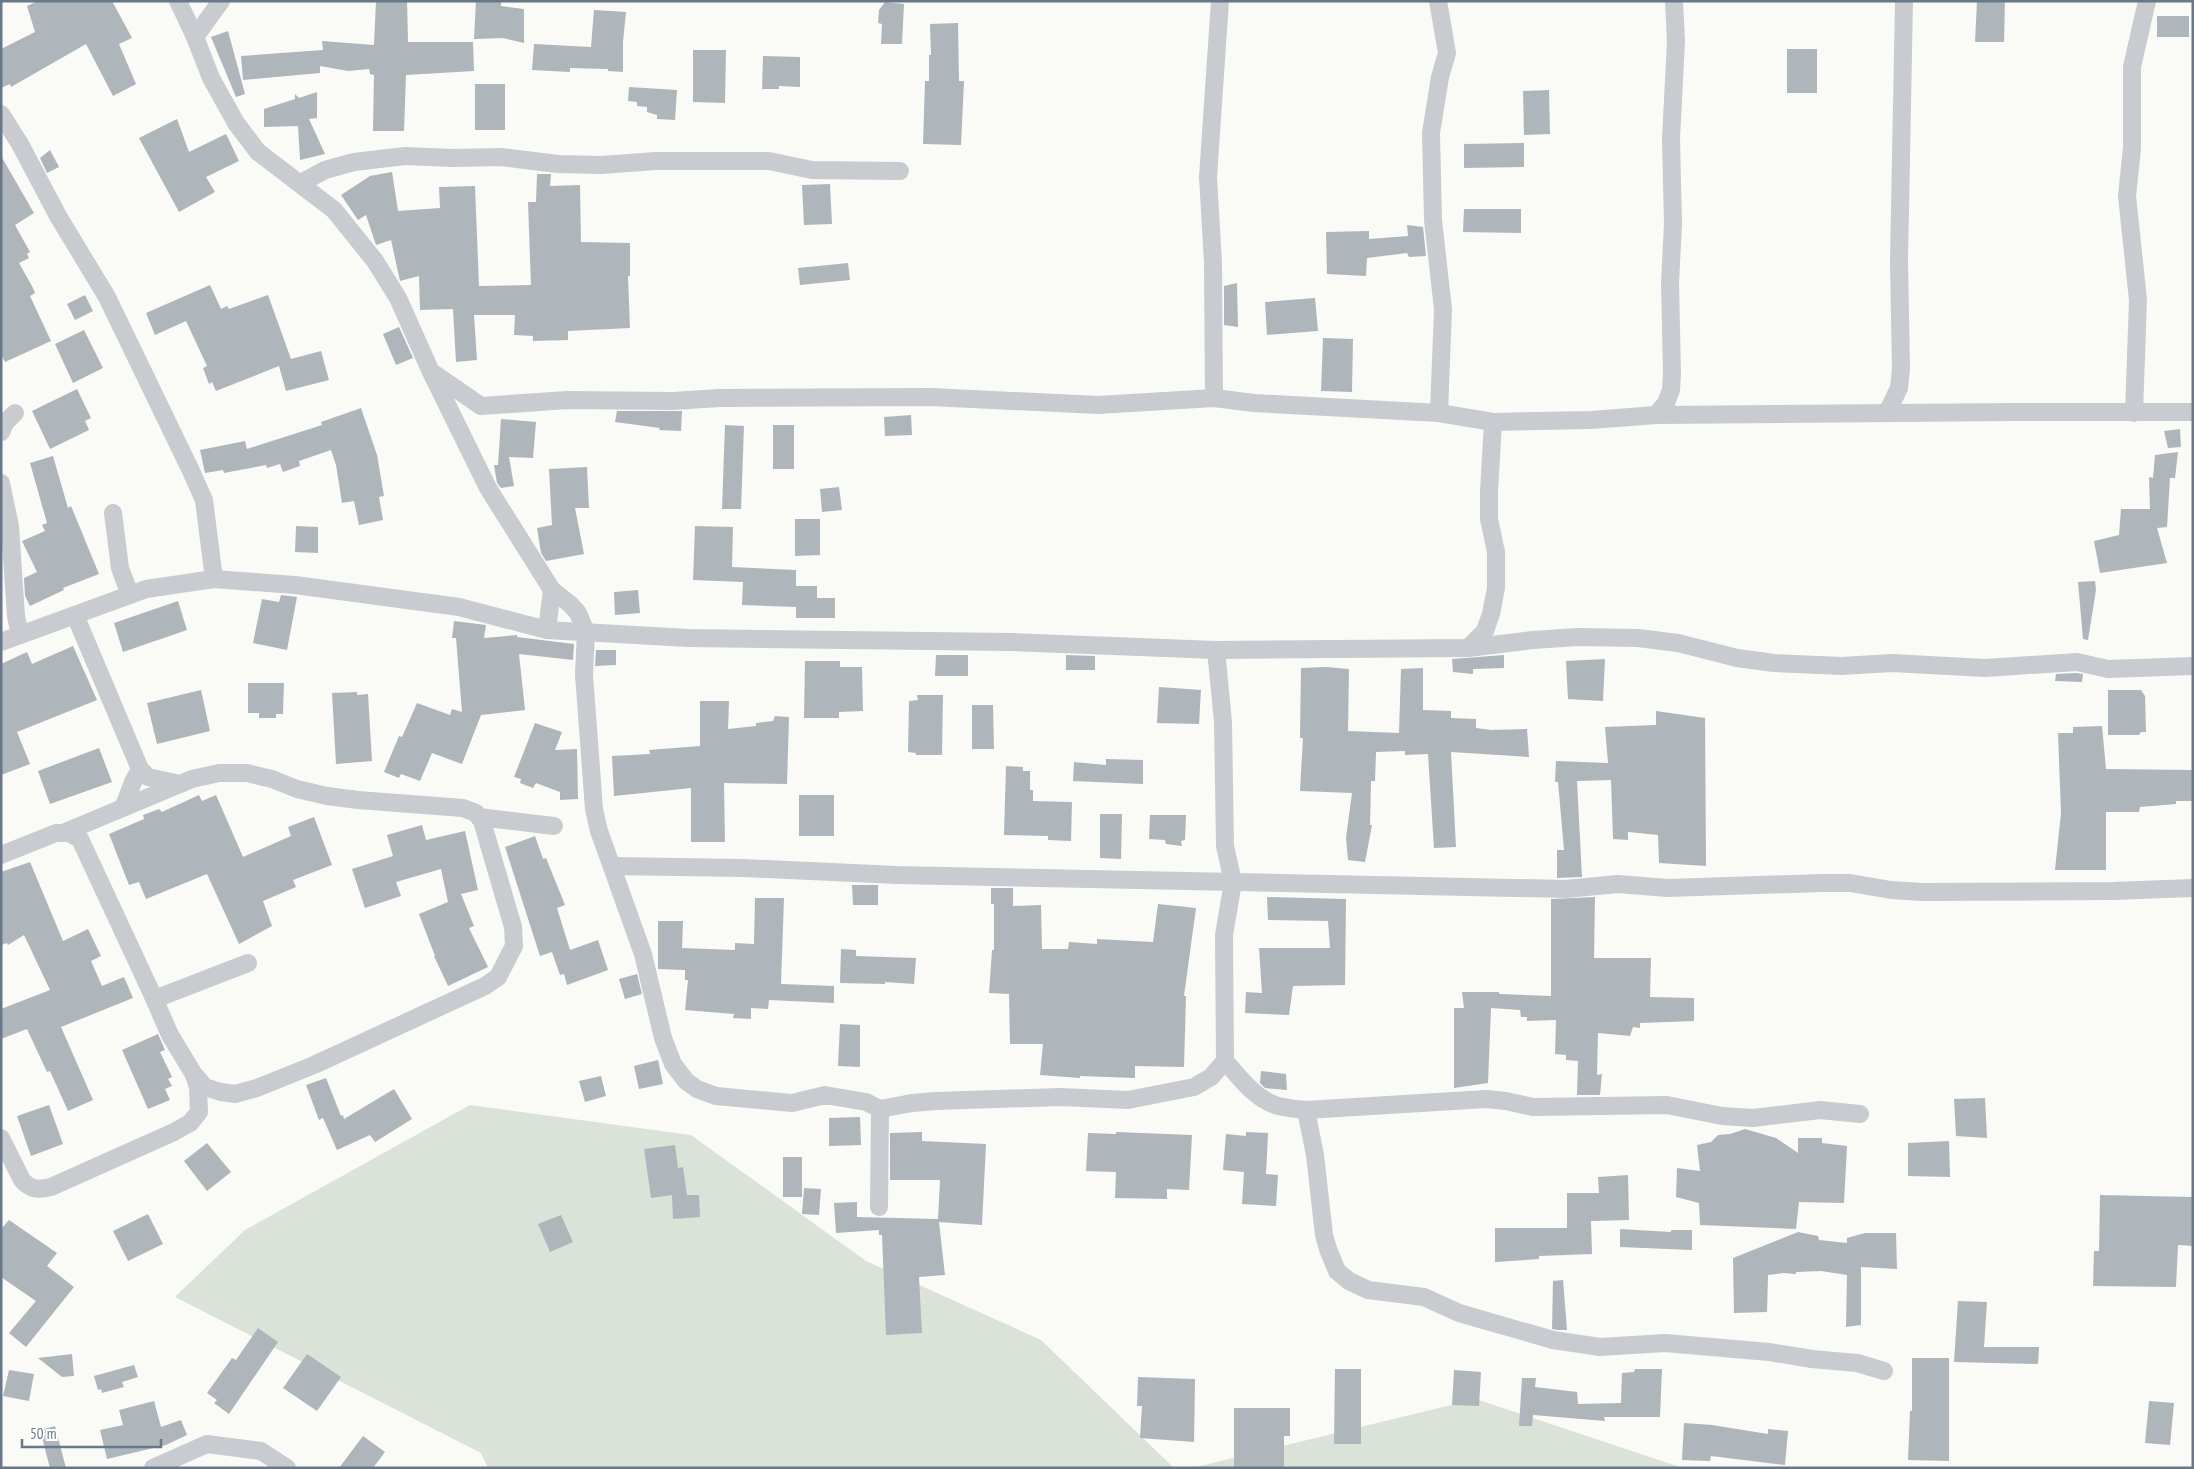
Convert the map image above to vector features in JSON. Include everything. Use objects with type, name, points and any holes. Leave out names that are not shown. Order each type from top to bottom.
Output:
[{"type":"street","points":[[178,1],[196,37],[211,78],[236,124],[258,152],[334,210],[375,262],[398,298],[430,372],[488,488],[552,590],[578,613],[586,632],[584,675],[594,809],[599,831],[643,954],[663,1038],[674,1064],[686,1081],[697,1089],[716,1096],[792,1103],[825,1095],[866,1102],[880,1109],[936,1101],[1060,1097],[1128,1100],[1194,1087],[1211,1077],[1225,1061]]},
{"type":"street","points":[[196,37],[221,1]]},
{"type":"street","points":[[1214,398],[1213,263],[1208,177],[1220,1]]},
{"type":"street","points":[[1438,1],[1446,37],[1447,53],[1440,77],[1430,132],[1433,220],[1443,309],[1439,413]]},
{"type":"street","points":[[1656,415],[1666,403],[1671,390],[1672,374],[1670,283],[1673,224],[1671,139],[1676,41],[1674,1]]},
{"type":"street","points":[[1887,413],[1899,388],[1901,369],[1899,262],[1904,1]]},
{"type":"street","points":[[2134,414],[2138,300],[2127,196],[2132,148],[2132,67],[2147,1]]},
{"type":"street","points":[[1,114],[20,144],[58,216],[107,297],[204,500],[214,579]]},
{"type":"street","points":[[300,183],[326,170],[354,162],[405,156],[501,157],[558,164],[601,165],[656,161],[769,161],[812,170],[900,171]]},
{"type":"street","points":[[430,372],[481,406],[567,400],[674,401],[728,398],[930,397],[1098,404],[1214,398],[1254,404],[1439,413],[1493,422],[1591,420],[1656,415],[2016,412],[2134,414],[2193,412]]},
{"type":"street","points":[[1,432],[5,423],[15,413]]},
{"type":"street","points":[[1468,648],[1486,631],[1496,588],[1496,552],[1489,519],[1493,422]]},
{"type":"street","points":[[1,483],[10,526],[16,616],[20,635]]},
{"type":"street","points":[[114,513],[119,560],[130,595]]},
{"type":"street","points":[[1,642],[146,589],[214,579],[295,586],[459,607],[547,630],[688,638],[1010,642],[1216,650],[1468,648],[1578,637],[1638,638],[1678,643],[1737,658],[1774,663],[1841,666],[1892,663],[1985,668],[2077,662],[2108,669],[2193,666]]},
{"type":"street","points":[[547,630],[552,590]]},
{"type":"street","points":[[75,615],[140,769],[148,777],[180,784]]},
{"type":"street","points":[[1216,650],[1223,722],[1225,846],[1233,882],[1224,935],[1225,1061],[1248,1088],[1278,1106],[1306,1110],[1486,1099],[1533,1107],[1667,1105],[1722,1116],[1753,1118],[1820,1110],[1860,1114]]},
{"type":"street","points":[[124,806],[140,769]]},
{"type":"street","points":[[63,833],[124,806],[209,774],[247,772],[297,789],[327,796],[463,808],[476,813],[479,817],[485,829],[504,901],[513,927],[514,946],[498,977],[467,995],[373,1036],[322,1061],[257,1088],[235,1094],[221,1092],[205,1087],[193,1074]]},
{"type":"street","points":[[479,817],[554,826]]},
{"type":"street","points":[[1,855],[46,835],[69,833],[80,838],[170,1035],[193,1074],[198,1088],[200,1104],[199,1112],[190,1123],[137,1150],[51,1187],[36,1190],[27,1186],[22,1180],[1,1138]]},
{"type":"street","points":[[612,866],[744,868],[935,876],[1566,889],[1618,884],[1668,888],[1720,885],[1850,883],[1890,890],[1923,892],[2113,891],[2193,888]]},
{"type":"street","points":[[153,996],[160,997],[248,963]]},
{"type":"street","points":[[879,1206],[880,1109]]},
{"type":"street","points":[[1306,1110],[1315,1155],[1324,1235],[1328,1249],[1337,1270],[1349,1281],[1368,1290],[1424,1297],[1459,1313],[1553,1340],[1600,1347],[1665,1343],[1684,1344],[1769,1352],[1812,1359],[1857,1362],[1884,1371]]},
{"type":"street","points":[[154,1468],[207,1444],[261,1451],[287,1468]]},
{"type":"shaded area","points":[[470,1105],[691,1135],[866,1261],[1041,1340],[1174,1468],[488,1468],[481,1453],[175,1297],[245,1230]]},
{"type":"shaded area","points":[[1476,1399],[1683,1468],[1192,1468]]},
{"type":"building","points":[[38,1],[112,1],[132,38],[119,44],[136,84],[113,96],[86,44],[11,87],[10,84],[1,88],[1,49],[35,32],[27,6]]},
{"type":"building","points":[[376,1],[407,1],[408,42],[473,42],[474,71],[406,75],[404,131],[373,131],[374,75],[370,74],[369,69],[348,71],[320,66],[320,73],[243,80],[241,56],[323,50],[322,41],[374,45]]},
{"type":"building","points":[[476,1],[501,1],[501,6],[524,9],[524,43],[503,38],[474,39]]},
{"type":"building","points":[[1977,1],[2005,1],[2004,42],[1975,42]]},
{"type":"building","points":[[885,2],[904,4],[902,44],[881,44],[882,24],[878,23],[879,10]]},
{"type":"building","points":[[594,10],[626,12],[623,72],[608,71],[608,69],[570,68],[570,72],[532,70],[534,44],[591,47]]},
{"type":"building","points":[[2157,16],[2189,16],[2189,37],[2157,37]]},
{"type":"building","points":[[958,23],[959,81],[964,81],[961,145],[923,144],[925,81],[929,81],[929,55],[931,55],[930,24]]},
{"type":"building","points":[[228,31],[245,94],[236,97],[211,37]]},
{"type":"building","points":[[1787,49],[1817,49],[1817,93],[1787,93]]},
{"type":"building","points":[[693,50],[726,50],[725,103],[693,102]]},
{"type":"building","points":[[763,56],[800,57],[800,87],[779,86],[779,89],[762,89]]},
{"type":"building","points":[[475,84],[505,84],[505,130],[475,130]]},
{"type":"building","points":[[629,87],[677,90],[675,120],[657,119],[657,115],[647,112],[647,107],[637,106],[637,102],[628,101]]},
{"type":"building","points":[[1549,90],[1550,134],[1524,135],[1523,91]]},
{"type":"building","points":[[317,92],[317,118],[309,119],[325,154],[300,160],[298,126],[264,127],[264,109],[295,99],[295,94],[299,98]]},
{"type":"building","points":[[177,119],[189,152],[226,134],[239,161],[206,177],[215,192],[179,212],[139,138]]},
{"type":"building","points":[[1524,143],[1524,167],[1464,168],[1464,144]]},
{"type":"building","points":[[50,150],[59,167],[47,173],[40,158]]},
{"type":"building","points":[[1,156],[34,213],[15,225],[30,252],[27,254],[29,258],[19,263],[33,288],[35,293],[30,296],[51,341],[5,362],[1,354]]},
{"type":"building","points":[[392,172],[398,211],[440,208],[439,187],[475,186],[479,286],[531,285],[528,202],[536,202],[537,174],[551,174],[550,186],[580,185],[581,242],[630,243],[630,276],[628,276],[630,328],[568,331],[568,340],[533,341],[533,336],[514,335],[515,315],[474,315],[477,360],[456,362],[453,309],[420,310],[419,276],[400,281],[391,240],[376,245],[366,215],[358,220],[341,195],[370,176]]},
{"type":"building","points":[[830,184],[832,224],[804,225],[802,185]]},
{"type":"building","points":[[1464,209],[1521,209],[1521,233],[1463,232]]},
{"type":"building","points":[[1407,225],[1423,227],[1426,256],[1409,257],[1407,253],[1367,258],[1366,276],[1327,274],[1326,232],[1369,231],[1369,239],[1408,236]]},
{"type":"building","points":[[848,263],[850,280],[800,285],[798,268]]},
{"type":"building","points":[[1237,283],[1238,327],[1224,325],[1224,286]]},
{"type":"building","points":[[210,285],[221,309],[227,306],[229,309],[268,295],[291,359],[321,351],[329,380],[286,391],[279,366],[216,391],[212,382],[209,384],[203,368],[207,366],[186,321],[155,335],[146,313]]},
{"type":"building","points":[[85,295],[93,311],[75,320],[67,304]]},
{"type":"building","points":[[1315,298],[1318,331],[1267,335],[1265,302]]},
{"type":"building","points":[[399,327],[413,358],[396,365],[383,334]]},
{"type":"building","points":[[84,330],[103,368],[73,383],[55,344]]},
{"type":"building","points":[[1323,338],[1353,339],[1352,392],[1321,391]]},
{"type":"building","points":[[77,389],[91,418],[85,421],[89,430],[50,449],[32,411]]},
{"type":"building","points":[[361,408],[377,455],[384,496],[379,497],[383,520],[359,525],[354,501],[342,503],[336,465],[331,450],[299,461],[300,466],[283,472],[280,464],[267,468],[266,465],[224,473],[223,470],[205,473],[200,450],[245,441],[247,449],[322,425],[321,422]]},
{"type":"building","points":[[617,411],[682,411],[681,431],[659,430],[660,428],[615,422]]},
{"type":"building","points":[[911,415],[912,435],[885,436],[884,417]]},
{"type":"building","points":[[501,419],[536,422],[533,458],[509,457],[514,486],[501,488],[497,483],[494,465],[498,465]]},
{"type":"building","points":[[725,425],[744,426],[741,509],[722,509]]},
{"type":"building","points":[[773,425],[794,425],[794,469],[773,469]]},
{"type":"building","points":[[2180,429],[2181,447],[2168,448],[2164,431]]},
{"type":"building","points":[[2178,452],[2175,478],[2170,478],[2167,527],[2157,528],[2167,563],[2100,573],[2094,541],[2119,535],[2121,509],[2150,509],[2149,477],[2153,478],[2155,455]]},
{"type":"building","points":[[53,456],[68,508],[71,506],[99,574],[63,588],[64,590],[30,606],[25,596],[24,578],[37,572],[22,541],[45,531],[42,525],[47,523],[30,463]]},
{"type":"building","points":[[587,467],[589,508],[575,508],[584,554],[546,561],[541,553],[537,528],[552,525],[549,469]]},
{"type":"building","points":[[839,487],[842,510],[822,512],[820,489]]},
{"type":"building","points":[[795,519],[820,519],[820,555],[795,556]]},
{"type":"building","points":[[296,526],[318,527],[318,553],[295,552]]},
{"type":"building","points":[[695,526],[733,527],[732,567],[796,570],[796,586],[817,586],[817,598],[835,598],[835,618],[796,618],[796,607],[742,605],[743,582],[693,580]]},
{"type":"building","points":[[2095,581],[2096,590],[2088,640],[2083,639],[2078,582]]},
{"type":"building","points":[[638,590],[640,613],[615,615],[614,592]]},
{"type":"building","points":[[281,595],[297,597],[287,650],[253,643],[262,599],[279,602]]},
{"type":"building","points":[[178,601],[187,630],[123,652],[114,623]]},
{"type":"building","points":[[454,621],[486,625],[484,638],[517,635],[517,637],[574,644],[573,660],[519,654],[525,710],[481,715],[462,764],[432,753],[420,781],[401,774],[399,778],[384,772],[399,736],[402,737],[417,703],[450,715],[452,709],[462,712],[456,638],[452,638]]},
{"type":"building","points":[[73,646],[97,700],[17,732],[30,764],[1,775],[1,664],[27,652],[32,664]]},
{"type":"building","points":[[596,650],[616,650],[616,665],[595,666]]},
{"type":"building","points":[[936,655],[968,655],[968,676],[935,676]]},
{"type":"building","points":[[1066,655],[1095,656],[1095,670],[1066,670]]},
{"type":"building","points":[[1504,655],[1504,668],[1473,669],[1473,674],[1453,672],[1452,659]]},
{"type":"building","points":[[1605,659],[1603,701],[1568,699],[1566,661]]},
{"type":"building","points":[[805,661],[840,661],[840,667],[862,667],[863,711],[839,712],[839,718],[804,718]]},
{"type":"building","points":[[1326,667],[1349,669],[1348,731],[1399,733],[1401,669],[1423,668],[1423,710],[1451,711],[1451,718],[1476,719],[1476,728],[1491,730],[1527,729],[1529,757],[1451,752],[1456,847],[1434,848],[1428,754],[1405,755],[1405,751],[1376,752],[1375,781],[1371,781],[1370,825],[1372,825],[1365,862],[1348,860],[1346,838],[1352,793],[1300,791],[1303,738],[1300,738],[1301,668]]},
{"type":"building","points":[[2056,674],[2083,674],[2082,682],[2055,681]]},
{"type":"building","points":[[248,683],[284,683],[283,714],[276,714],[276,718],[259,718],[259,713],[248,713]]},
{"type":"building","points":[[1159,687],[1201,690],[1199,724],[1157,723]]},
{"type":"building","points":[[201,690],[210,731],[157,744],[147,703]]},
{"type":"building","points":[[2108,690],[2141,690],[2145,696],[2146,732],[2141,732],[2139,735],[2108,735]]},
{"type":"building","points":[[357,692],[357,695],[368,694],[372,761],[336,764],[332,693]]},
{"type":"building","points":[[917,695],[943,695],[942,755],[916,755],[916,753],[908,752],[909,701],[918,700]]},
{"type":"building","points":[[700,701],[729,701],[728,729],[756,726],[756,723],[773,721],[775,716],[789,717],[787,784],[724,783],[725,842],[691,842],[691,788],[614,796],[612,756],[650,754],[649,750],[700,746]]},
{"type":"building","points":[[972,705],[993,705],[994,749],[972,749]]},
{"type":"building","points":[[1656,711],[1705,718],[1706,866],[1659,863],[1658,835],[1628,832],[1628,840],[1613,839],[1611,780],[1577,781],[1582,877],[1557,878],[1557,850],[1564,850],[1558,782],[1555,782],[1556,761],[1608,763],[1605,727],[1656,725]]},
{"type":"building","points":[[535,723],[562,732],[555,750],[577,749],[578,799],[560,800],[560,792],[536,783],[533,788],[520,783],[521,779],[514,777]]},
{"type":"building","points":[[2102,726],[2106,769],[2193,770],[2193,801],[2176,801],[2176,804],[2140,807],[2139,812],[2106,812],[2106,870],[2055,870],[2061,813],[2058,733],[2073,733],[2073,727]]},
{"type":"building","points":[[99,748],[112,782],[50,804],[38,771]]},
{"type":"building","points":[[1106,759],[1143,760],[1143,784],[1073,781],[1074,762],[1106,765]]},
{"type":"building","points":[[1006,766],[1023,767],[1023,771],[1030,771],[1030,790],[1033,790],[1033,801],[1072,802],[1071,841],[1048,840],[1048,836],[1004,835]]},
{"type":"building","points":[[199,795],[202,801],[216,795],[243,857],[291,836],[288,827],[314,817],[332,865],[293,880],[296,887],[263,901],[272,926],[239,944],[207,874],[146,899],[139,882],[129,885],[109,834],[144,819],[143,815],[159,809],[162,812]]},
{"type":"building","points":[[799,795],[834,795],[834,836],[799,836]]},
{"type":"building","points":[[1100,814],[1122,814],[1121,859],[1100,858]]},
{"type":"building","points":[[1150,815],[1186,815],[1185,840],[1181,841],[1182,846],[1166,844],[1165,840],[1149,839]]},
{"type":"building","points":[[422,825],[426,840],[465,831],[478,890],[461,894],[474,926],[469,928],[488,967],[448,986],[434,956],[419,914],[448,902],[441,869],[396,882],[401,896],[365,908],[352,869],[393,856],[387,835]]},
{"type":"building","points":[[535,836],[543,859],[546,858],[565,905],[557,908],[570,950],[598,940],[608,970],[567,985],[564,974],[560,975],[552,952],[540,956],[505,847]]},
{"type":"building","points":[[30,862],[63,941],[88,929],[101,956],[91,961],[102,986],[124,977],[133,998],[61,1027],[93,1100],[68,1111],[50,1071],[47,1072],[27,1029],[1,1039],[1,1009],[50,990],[24,935],[8,945],[7,943],[1,945],[1,872]]},
{"type":"building","points":[[852,885],[878,885],[878,905],[853,905]]},
{"type":"building","points":[[991,888],[1013,888],[1013,906],[1041,905],[1042,949],[1068,949],[1069,942],[1097,944],[1097,939],[1153,942],[1158,904],[1196,908],[1184,996],[1186,996],[1184,1067],[1135,1066],[1135,1078],[1080,1076],[1080,1078],[1040,1075],[1043,1044],[1010,1044],[1009,994],[989,993],[992,950],[994,950],[994,904],[991,904]]},
{"type":"building","points":[[1267,897],[1346,899],[1345,985],[1293,986],[1289,1015],[1245,1013],[1246,992],[1262,993],[1259,948],[1330,948],[1328,921],[1268,920]]},
{"type":"building","points":[[1595,897],[1594,958],[1651,958],[1650,997],[1694,998],[1694,1021],[1640,1023],[1640,1028],[1633,1027],[1630,1036],[1598,1033],[1597,1075],[1602,1074],[1600,1095],[1577,1095],[1578,1061],[1566,1060],[1566,1055],[1555,1054],[1556,1020],[1527,1021],[1527,1017],[1521,1017],[1520,1010],[1491,1008],[1488,1083],[1454,1088],[1454,1008],[1464,1008],[1462,992],[1499,992],[1499,994],[1551,996],[1551,899]]},
{"type":"building","points":[[755,898],[784,898],[781,984],[834,986],[834,1003],[769,1000],[768,1009],[751,1008],[751,1019],[733,1018],[734,1014],[685,1010],[688,980],[685,980],[685,970],[658,969],[658,921],[683,921],[682,948],[735,950],[735,943],[754,944]]},
{"type":"building","points":[[841,949],[856,950],[856,956],[916,958],[914,984],[885,982],[885,984],[840,983]]},
{"type":"building","points":[[637,974],[642,994],[625,999],[619,979]]},
{"type":"building","points":[[840,1024],[860,1025],[860,1067],[838,1066]]},
{"type":"building","points":[[158,1034],[165,1050],[160,1052],[172,1077],[168,1079],[172,1086],[165,1089],[170,1100],[148,1109],[122,1050]]},
{"type":"building","points":[[658,1060],[663,1084],[639,1089],[634,1066]]},
{"type":"building","points":[[1261,1071],[1286,1074],[1287,1090],[1265,1088],[1260,1083]]},
{"type":"building","points":[[601,1076],[606,1096],[585,1102],[579,1081]]},
{"type":"building","points":[[326,1078],[341,1116],[343,1115],[344,1119],[394,1089],[412,1119],[375,1142],[370,1135],[337,1150],[323,1118],[319,1120],[306,1085]]},
{"type":"building","points":[[1985,1098],[1987,1138],[1956,1136],[1954,1099]]},
{"type":"building","points":[[49,1105],[63,1144],[31,1156],[17,1116]]},
{"type":"building","points":[[860,1117],[861,1145],[829,1146],[829,1118]]},
{"type":"building","points":[[1745,1129],[1776,1138],[1798,1153],[1798,1138],[1822,1138],[1822,1143],[1847,1146],[1844,1203],[1799,1202],[1796,1229],[1700,1225],[1699,1203],[1676,1197],[1677,1168],[1700,1171],[1697,1145],[1711,1142],[1718,1135],[1730,1134]]},
{"type":"building","points":[[922,1132],[922,1141],[986,1144],[982,1225],[939,1222],[945,1275],[919,1277],[922,1333],[886,1335],[882,1235],[879,1235],[879,1230],[836,1233],[834,1203],[857,1202],[857,1217],[938,1219],[940,1180],[890,1180],[890,1133]]},
{"type":"building","points":[[1116,1132],[1192,1135],[1189,1190],[1167,1189],[1167,1199],[1115,1198],[1116,1172],[1086,1171],[1088,1133],[1116,1134]]},
{"type":"building","points":[[1246,1132],[1268,1133],[1266,1174],[1278,1175],[1276,1206],[1242,1204],[1244,1172],[1223,1170],[1226,1134],[1246,1136]]},
{"type":"building","points":[[1949,1141],[1950,1177],[1908,1176],[1908,1143]]},
{"type":"building","points":[[207,1143],[231,1172],[207,1191],[184,1161]]},
{"type":"building","points":[[675,1145],[678,1168],[683,1167],[687,1195],[699,1195],[700,1217],[673,1219],[672,1195],[651,1198],[644,1149]]},
{"type":"building","points":[[783,1157],[802,1157],[802,1197],[783,1197]]},
{"type":"building","points":[[1628,1175],[1629,1220],[1591,1221],[1592,1254],[1539,1256],[1539,1259],[1495,1262],[1495,1228],[1567,1228],[1567,1193],[1599,1193],[1598,1177]]},
{"type":"building","points":[[804,1188],[821,1189],[819,1215],[802,1214]]},
{"type":"building","points":[[2100,1195],[2193,1197],[2193,1246],[2178,1245],[2176,1287],[2093,1286],[2094,1251],[2099,1251]]},
{"type":"building","points":[[148,1214],[163,1244],[128,1261],[113,1231]]},
{"type":"building","points":[[561,1215],[573,1242],[550,1252],[538,1224]]},
{"type":"building","points":[[9,1220],[57,1253],[47,1266],[74,1287],[26,1347],[9,1333],[36,1301],[1,1277],[1,1229]]},
{"type":"building","points":[[1620,1229],[1671,1232],[1671,1230],[1692,1230],[1692,1250],[1620,1247]]},
{"type":"building","points":[[1798,1232],[1818,1236],[1819,1240],[1847,1243],[1847,1238],[1865,1233],[1896,1233],[1897,1269],[1861,1267],[1861,1325],[1846,1327],[1847,1275],[1821,1271],[1768,1275],[1767,1312],[1734,1313],[1733,1258]]},
{"type":"building","points":[[1563,1280],[1567,1330],[1558,1330],[1552,1329],[1553,1281]]},
{"type":"building","points":[[1958,1301],[1987,1302],[1984,1347],[2039,1347],[2038,1364],[1954,1362]]},
{"type":"building","points":[[258,1328],[278,1342],[229,1414],[214,1403],[217,1400],[207,1393],[232,1358],[236,1360]]},
{"type":"building","points":[[72,1354],[74,1376],[62,1377],[38,1358]]},
{"type":"building","points":[[307,1354],[341,1377],[317,1411],[283,1388]]},
{"type":"building","points":[[1912,1358],[1949,1358],[1949,1461],[1908,1460],[1910,1411],[1912,1411]]},
{"type":"building","points":[[134,1365],[138,1377],[122,1382],[124,1387],[102,1393],[101,1389],[98,1390],[94,1376]]},
{"type":"building","points":[[1335,1369],[1361,1369],[1361,1444],[1334,1444]]},
{"type":"building","points":[[1635,1369],[1662,1369],[1660,1417],[1604,1417],[1605,1421],[1533,1415],[1532,1426],[1519,1426],[1522,1378],[1536,1378],[1535,1387],[1577,1392],[1578,1404],[1621,1403],[1622,1373],[1634,1372]]},
{"type":"building","points":[[9,1370],[34,1374],[29,1401],[3,1396]]},
{"type":"building","points":[[1454,1370],[1481,1372],[1479,1406],[1452,1405]]},
{"type":"building","points":[[1138,1377],[1195,1379],[1194,1442],[1140,1438],[1142,1406],[1137,1406]]},
{"type":"building","points":[[154,1401],[161,1427],[181,1420],[187,1435],[166,1445],[107,1459],[100,1430],[123,1425],[119,1410]]},
{"type":"building","points":[[2149,1401],[2174,1403],[2170,1445],[2145,1443]]},
{"type":"building","points":[[1234,1408],[1290,1408],[1290,1436],[1284,1436],[1284,1468],[1234,1468]]},
{"type":"building","points":[[1684,1423],[1712,1425],[1768,1434],[1768,1429],[1788,1431],[1785,1465],[1711,1456],[1710,1461],[1682,1460]]},
{"type":"building","points":[[55,1426],[66,1468],[50,1468],[40,1430]]},
{"type":"building","points":[[363,1436],[385,1452],[373,1468],[339,1468]]}]
